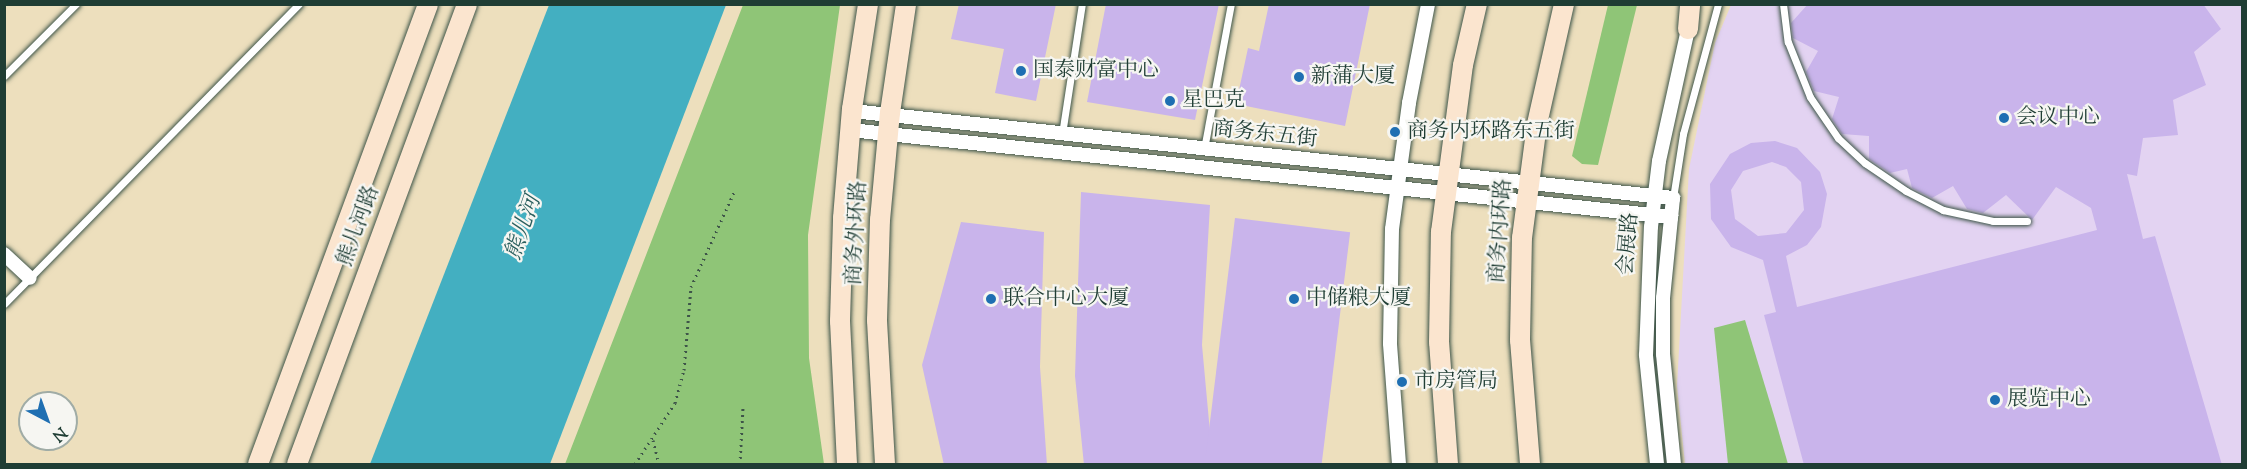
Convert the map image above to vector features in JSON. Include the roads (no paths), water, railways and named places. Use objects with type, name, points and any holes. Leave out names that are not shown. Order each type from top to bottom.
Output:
[{"type":"street","name":"熊儿河路","points":[[258,465],[428,4]]},
{"type":"street","name":"熊儿河路","points":[[297,465],[466,4]]},
{"type":"street","name":"商务外环路","points":[[847,465],[840,288],[851,121],[868,4]]},
{"type":"street","name":"商务外环路","points":[[885,465],[878,288],[888,125],[906,4]]},
{"type":"street","points":[[1399,465],[1390,343],[1397,189],[1428,4]]},
{"type":"street","points":[[1448,465],[1438,342],[1446,185],[1477,4]]},
{"type":"street","name":"商务内环路","points":[[1530,465],[1520,340],[1527,193],[1551,53],[1564,4]]},
{"type":"street","points":[[1688,29],[1690,4]]},
{"type":"street","name":"会展路","points":[[1657,465],[1646,355],[1652,215],[1674,87],[1688,29]]},
{"type":"street","name":"商务东五街","points":[[851,121],[1397,189],[1446,185],[1527,193],[1673,198]]},
{"type":"street","name":"商务东五街","points":[[888,125],[1062,134],[1399,171],[1446,185]]},
{"type":"street","name":"商务东五街","points":[[1527,193],[1671,217]]},
{"type":"street","name":"会展路","points":[[1673,198],[1663,354],[1674,465]]},
{"type":"street","points":[[4,254],[30,278]]},
{"type":"lane","points":[[4,76],[76,4]]},
{"type":"lane","points":[[4,304],[299,4]]},
{"type":"lane","points":[[1062,134],[1082,4]]},
{"type":"lane","points":[[1204,150],[1231,4]]},
{"type":"lane","points":[[1688,29],[1696,4]]},
{"type":"lane","points":[[1673,198],[1683,134],[1718,4]]},
{"type":"lane","points":[[1783,4],[1788,42],[1810,97],[1838,138],[1865,163],[1906,191],[1943,210],[1993,221],[2026,221]]},
{"type":"water","name":"熊儿河","points":[[549,5],[726,5],[550,464],[370,464]]},
{"type":"place","name":"国泰财富中心","points":[[1021,71]]},
{"type":"place","name":"新蒲大厦","points":[[1299,77]]},
{"type":"place","name":"星巴克","points":[[1170,101]]},
{"type":"place","name":"会议中心","points":[[2004,118]]},
{"type":"place","name":"商务内环路东五街","points":[[1395,132]]},
{"type":"place","name":"联合中心大厦","points":[[991,299]]},
{"type":"place","name":"中储粮大厦","points":[[1294,299]]},
{"type":"place","name":"市房管局","points":[[1402,382]]},
{"type":"place","name":"展览中心","points":[[1995,400]]}]
